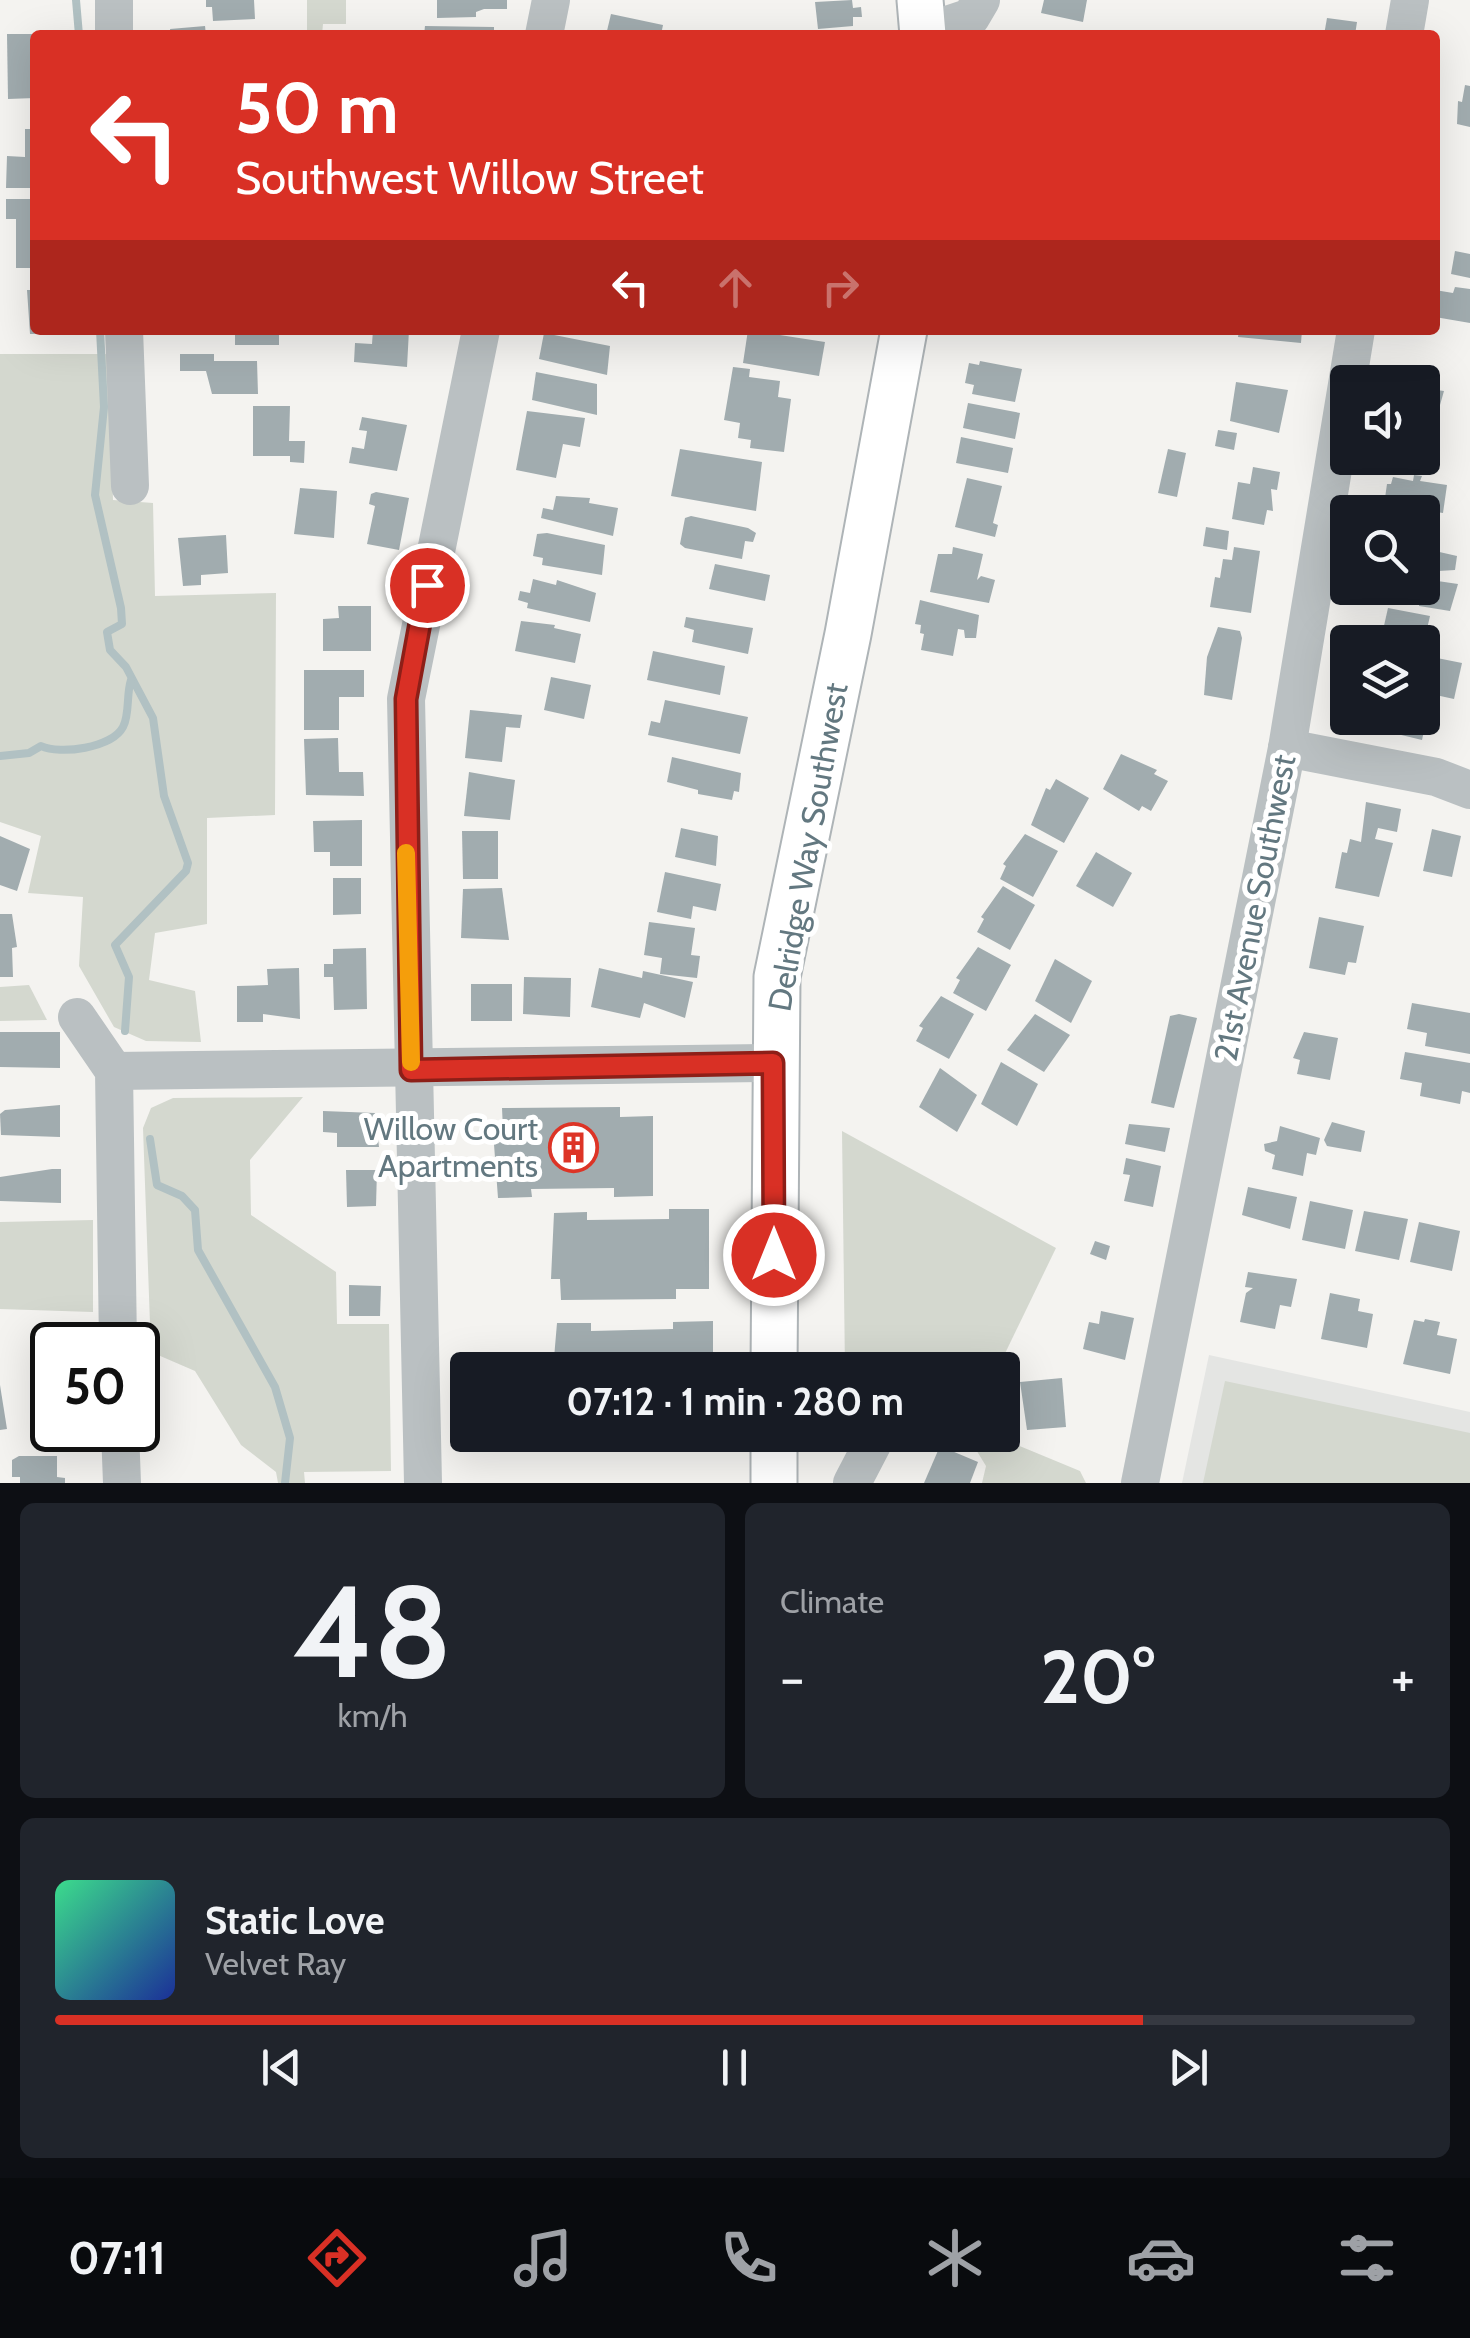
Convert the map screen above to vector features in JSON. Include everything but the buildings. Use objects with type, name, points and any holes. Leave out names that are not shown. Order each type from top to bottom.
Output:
[{"type":"main road","name":"Delridge Way Southwest","points":[[774,1352],[776,977],[848,634],[903,335]]},
{"type":"main road","points":[[774,1452],[774,1483]]},
{"type":"street","points":[[114,0],[114,30]]},
{"type":"street","points":[[545,30],[551,0]]},
{"type":"street","points":[[922,23],[971,17],[981,0]]},
{"type":"street","points":[[1405,30],[1410,0]]},
{"type":"street","points":[[124,335],[130,486]]},
{"type":"street","points":[[423,1483],[411,1070],[406,699],[481,335]]},
{"type":"street","name":"21st Avenue Southwest","points":[[1140,1483],[1287,748],[1355,335]]},
{"type":"street","points":[[1287,748],[1436,777],[1470,790]]},
{"type":"street","points":[[77,1017],[114,1070],[118,1322]]},
{"type":"street","points":[[114,1070],[411,1070],[773,1063]]},
{"type":"street","points":[[121,1452],[122,1483]]},
{"type":"street","points":[[852,1483],[869,1452]]},
{"type":"shaded area","points":[[307,0],[346,0],[346,24],[323,24],[322,30],[307,30]]},
{"type":"shaded area","points":[[0,354],[109,354],[113,500],[153,503],[155,596],[276,593],[275,815],[207,818],[207,924],[155,933],[149,980],[195,991],[201,1042],[146,1041],[114,1027],[79,966],[83,897],[28,893],[41,836],[0,822]]},
{"type":"shaded area","points":[[29,985],[47,1020],[0,1021],[0,987]]},
{"type":"shaded area","points":[[303,1097],[250,1160],[251,1215],[336,1272],[337,1324],[389,1324],[391,1471],[304,1472],[305,1483],[278,1483],[276,1472],[241,1445],[195,1371],[160,1356],[160,1322],[150,1322],[143,1128],[151,1108],[173,1098]]},
{"type":"shaded area","points":[[842,1131],[1056,1248],[1006,1352],[845,1352]]},
{"type":"shaded area","points":[[93,1220],[93,1312],[0,1309],[0,1222]]},
{"type":"shaded area","points":[[1209,1355],[1470,1412],[1470,1483],[1182,1483]]},
{"type":"shaded area","points":[[1225,1381],[1470,1433],[1470,1483],[1203,1483]]},
{"type":"shaded area","points":[[1020,1446],[1080,1471],[1086,1483],[982,1483],[986,1466],[977,1452],[1020,1452]]},
{"type":"waterway","points":[[76,0],[79,30]]},
{"type":"waterway","points":[[100,335],[104,407],[95,495],[122,624],[107,632],[110,650],[126,667],[153,718],[164,796],[188,863],[186,871],[115,945],[129,977],[125,1031]]},
{"type":"waterway","points":[[0,756],[29,753],[41,746],[60,750],[85,748],[108,740],[125,722],[131,680]]},
{"type":"waterway","points":[[150,1139],[157,1185],[182,1196],[195,1210],[198,1250],[275,1387],[290,1438],[285,1483]]},
{"type":"slow traffic","points":[[406,853],[411,1062]]},
{"type":"place","name":"Willow Court Apartments","points":[[573,1147]]},
{"type":"route","points":[[427,585],[406,699],[411,1070],[773,1063],[774,1255]]}]
